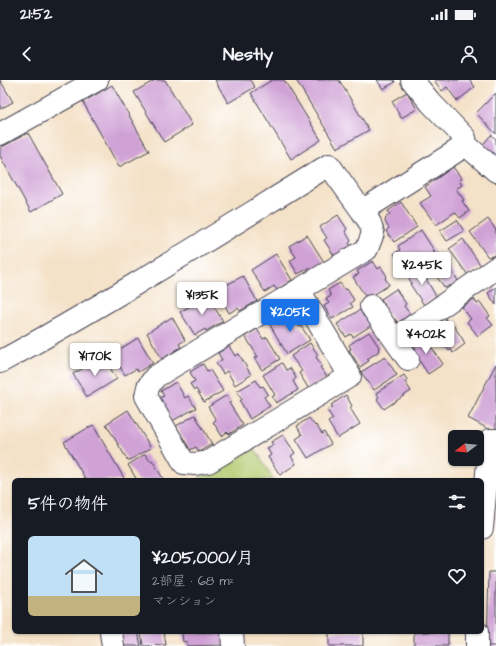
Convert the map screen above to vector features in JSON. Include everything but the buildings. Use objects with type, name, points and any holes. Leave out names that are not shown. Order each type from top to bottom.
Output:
[{"type":"street","points":[[0,134],[97,80]]},
{"type":"street","points":[[412,80],[431,103],[465,138],[466,145],[496,171]]},
{"type":"street","points":[[362,211],[466,145]]},
{"type":"street","points":[[0,362],[128,289],[329,165],[370,223],[373,233],[367,249],[299,290],[155,377],[148,387],[146,396],[184,463],[195,464],[208,462],[350,376],[299,290]]},
{"type":"street","points":[[395,339],[496,268]]},
{"type":"street","points":[[371,306],[408,359]]},
{"type":"street","points":[[484,506],[490,440],[496,440]]},
{"type":"street","points":[[111,634],[113,646]]},
{"type":"street","points":[[232,634],[233,646]]},
{"type":"street","points":[[477,634],[477,646]]},
{"type":"green space","points":[[254,447],[273,478],[200,478]]}]
